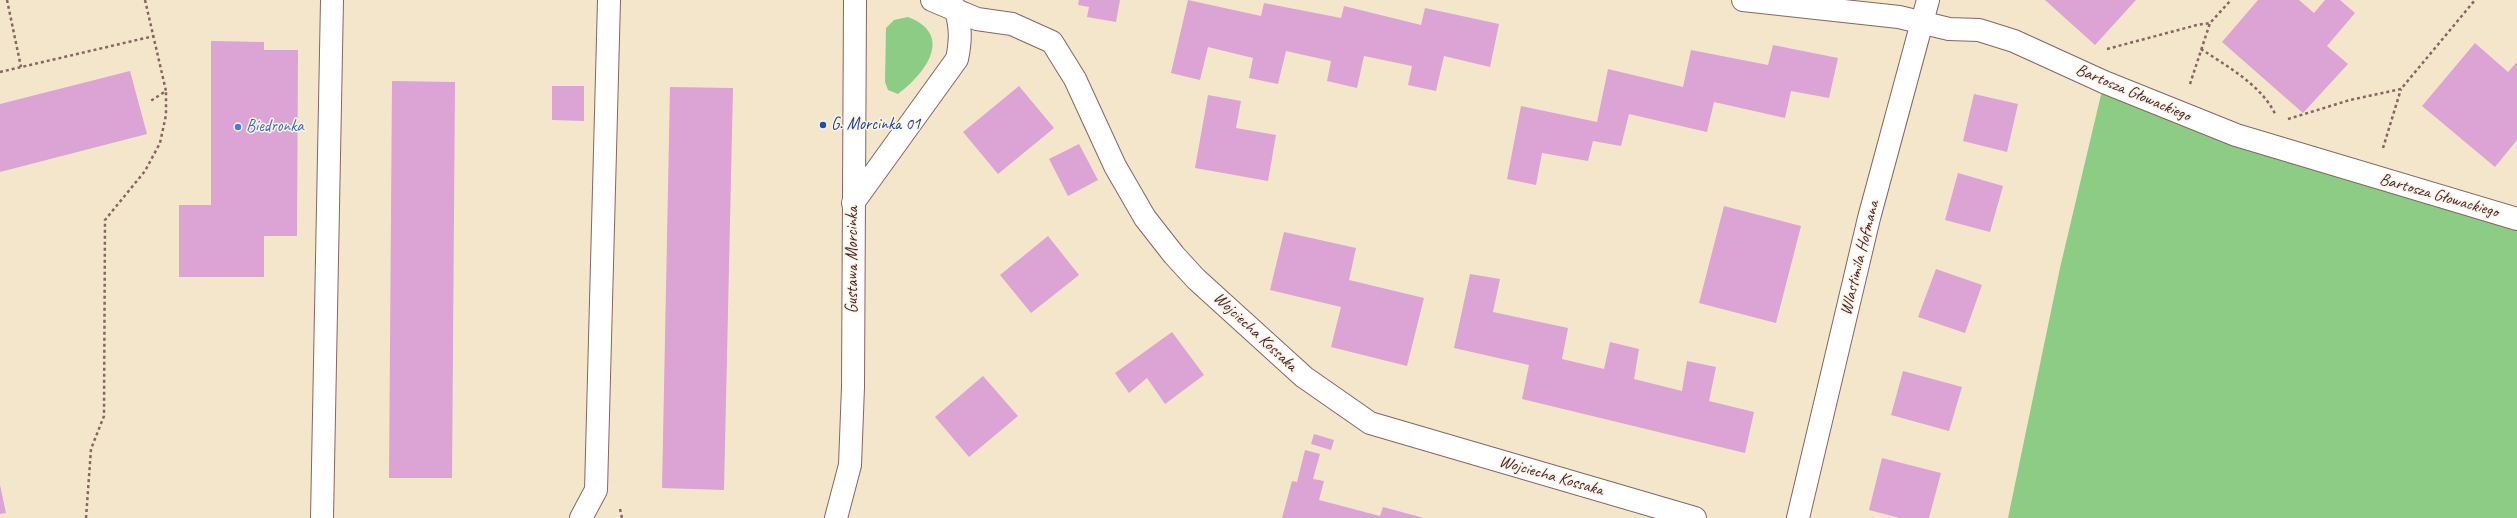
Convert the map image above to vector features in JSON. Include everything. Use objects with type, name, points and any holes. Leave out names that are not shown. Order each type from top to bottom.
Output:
[{"type":"street","points":[[322,518],[332,0]]},
{"type":"street","points":[[581,518],[596,490],[609,0]]},
{"type":"street","name":"Gustawa Morcinka","points":[[836,518],[850,464],[853,387],[855,0]]},
{"type":"street","name":"Wojciecha Kossaka","points":[[932,0],[955,8],[977,19],[1012,24],[1052,42],[1075,79],[1115,166],[1145,218],[1174,255],[1196,279],[1304,377],[1370,423],[1695,518]]},
{"type":"street","name":"Bartosza Głowackiego","points":[[1743,0],[1899,18],[1949,28],[1979,30],[2014,41],[2176,112],[2236,135],[2374,178],[2517,219]]},
{"type":"street","name":"Wlastimila Hofmana","points":[[1798,518],[1869,218],[1928,0]]},
{"type":"street","points":[[853,203],[957,59],[960,41],[960,23],[955,8]]},
{"type":"path","points":[[7,0],[21,67]]},
{"type":"path","points":[[86,518],[91,449],[104,416],[105,220],[145,171],[160,142],[166,115],[166,91],[154,36],[144,0]]},
{"type":"path","points":[[2176,112],[2187,94],[2210,23],[2232,0]]},
{"type":"path","points":[[2374,178],[2401,89],[2475,0]]},
{"type":"path","points":[[2063,63],[2088,54],[2197,25],[2210,23]]},
{"type":"path","points":[[0,72],[154,36]]},
{"type":"path","points":[[2201,49],[2239,75],[2270,103],[2279,122],[2236,135]]},
{"type":"path","points":[[2286,120],[2350,100],[2401,89]]},
{"type":"path","points":[[149,102],[166,91]]},
{"type":"path","points":[[620,507],[622,518]]},
{"type":"green space","points":[[908,17],[922,25],[930,34],[933,44],[931,55],[918,76],[898,94],[888,90],[885,82],[886,28],[894,20]]},
{"type":"green space","points":[[2104,82],[2517,219],[2517,518],[2008,518],[2060,268]]},
{"type":"building","points":[[1079,0],[1120,0],[1116,22],[1087,17],[1089,7],[1078,5]]},
{"type":"building","points":[[1188,0],[1261,16],[1264,3],[1341,18],[1344,6],[1421,25],[1425,8],[1499,24],[1490,67],[1444,56],[1436,91],[1408,85],[1412,66],[1364,56],[1357,88],[1327,81],[1331,61],[1286,51],[1278,84],[1249,78],[1253,58],[1208,47],[1200,80],[1171,73]]},
{"type":"building","points":[[2045,0],[2136,0],[2095,45]]},
{"type":"building","points":[[2258,0],[2299,0],[2314,13],[2325,0],[2340,0],[2355,13],[2327,46],[2348,64],[2303,113],[2222,42]]},
{"type":"building","name":"Biedronka","points":[[211,41],[264,42],[264,50],[298,50],[297,236],[264,236],[264,277],[179,277],[179,205],[211,205]]},
{"type":"building","points":[[2475,43],[2508,72],[2517,62],[2517,140],[2495,167],[2422,106]]},
{"type":"building","points":[[1773,45],[1838,58],[1829,98],[1791,91],[1785,118],[1714,102],[1707,132],[1629,114],[1621,146],[1593,141],[1588,161],[1542,153],[1536,185],[1507,179],[1521,106],[1597,122],[1608,69],[1683,87],[1691,50],[1768,65]]},
{"type":"building","points":[[130,71],[147,134],[0,172],[0,104]]},
{"type":"building","points":[[392,81],[455,82],[452,478],[389,478]]},
{"type":"building","points":[[552,86],[584,86],[584,121],[552,120]]},
{"type":"building","points":[[1019,86],[1054,128],[998,174],[963,132]]},
{"type":"building","points":[[670,87],[733,88],[724,490],[662,488]]},
{"type":"building","points":[[1974,94],[2018,104],[2007,152],[1963,141]]},
{"type":"building","points":[[1208,95],[1241,101],[1236,128],[1276,135],[1268,181],[1195,168]]},
{"type":"building","points":[[1079,144],[1098,180],[1068,196],[1049,159]]},
{"type":"building","points":[[1958,173],[2003,186],[1990,232],[1945,220]]},
{"type":"building","points":[[1724,206],[1801,226],[1776,323],[1699,303]]},
{"type":"building","points":[[1284,232],[1356,248],[1349,280],[1424,298],[1407,366],[1331,347],[1341,307],[1270,290]]},
{"type":"building","points":[[1048,236],[1079,275],[1031,313],[1000,275]]},
{"type":"building","points":[[1936,269],[1982,285],[1965,333],[1918,317]]},
{"type":"building","points":[[1470,274],[1500,279],[1493,312],[1568,328],[1562,359],[1604,369],[1610,342],[1639,349],[1634,379],[1682,391],[1687,361],[1716,367],[1709,401],[1754,412],[1745,453],[1522,399],[1529,365],[1454,348]]},
{"type":"building","points":[[1172,332],[1204,375],[1165,404],[1147,378],[1129,393],[1115,373]]},
{"type":"building","points":[[1903,371],[1962,387],[1949,431],[1891,415]]},
{"type":"building","points":[[983,376],[1018,416],[969,457],[935,417]]},
{"type":"building","points":[[1314,434],[1334,440],[1331,450],[1311,444]]},
{"type":"building","points":[[1305,450],[1320,454],[1313,479],[1324,481],[1319,500],[1380,516],[1383,507],[1424,518],[1282,518],[1292,481],[1297,482]]},
{"type":"building","points":[[1882,458],[1941,473],[1929,518],[1900,518],[1869,510]]},
{"type":"building","points":[[0,485],[6,513],[0,514]]},
{"type":"place","name":"G. Morcinka 01","points":[[823,125]]},
{"type":"place","name":"Biedronka","points":[[238,127]]}]
